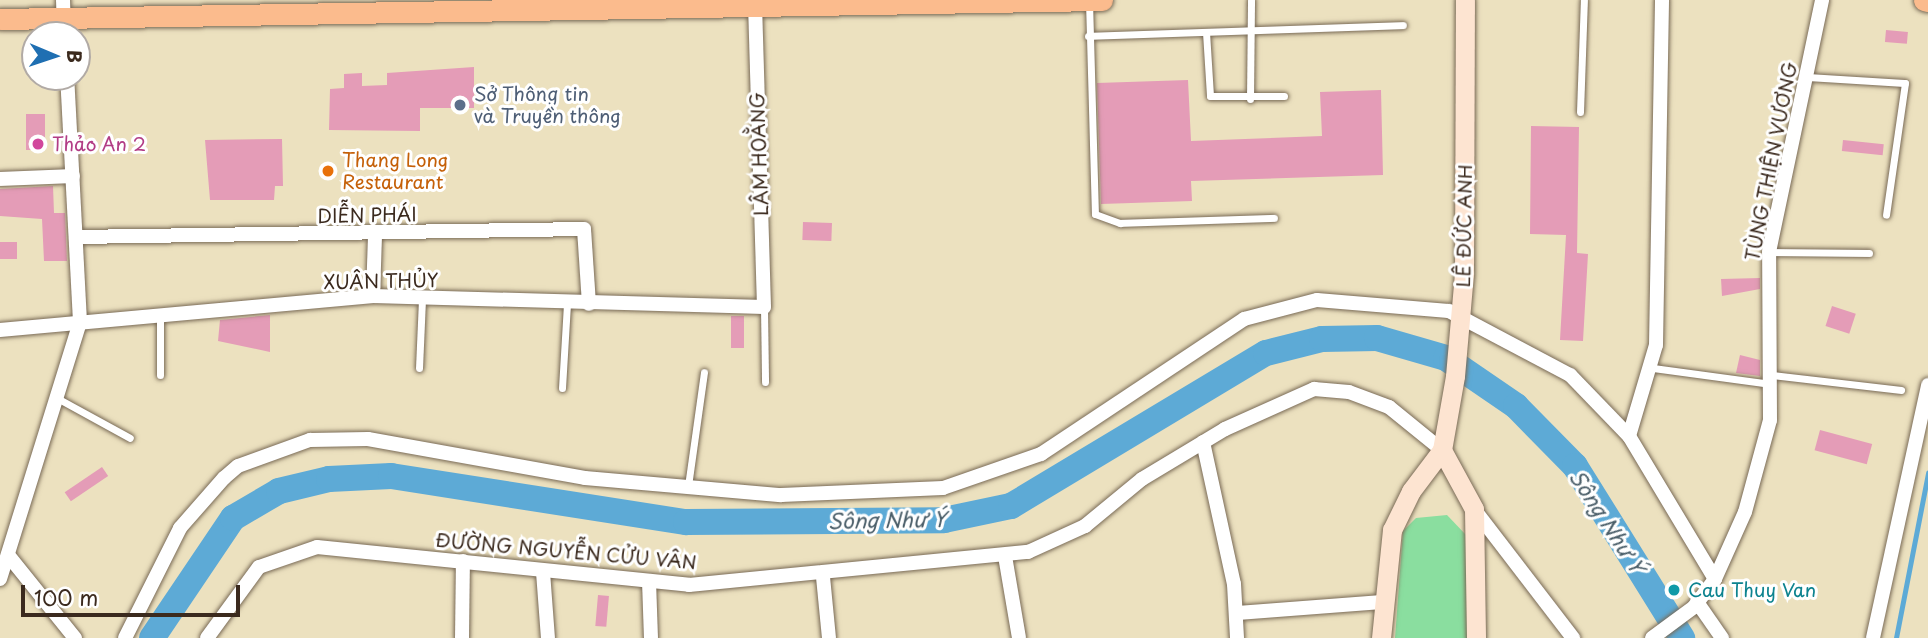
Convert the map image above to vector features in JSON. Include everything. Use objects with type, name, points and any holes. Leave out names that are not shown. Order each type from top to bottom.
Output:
[{"type":"main road","points":[[0,19],[390,7],[1102,0]]},
{"type":"street","name":"LÊ ĐỨC ANH","points":[[1381,638],[1382,602],[1398,512],[1442,450],[1461,326],[1465,0]]},
{"type":"street","points":[[1629,436],[1653,368],[1662,0]]},
{"type":"street","name":"TÙNG THIỆN VƯƠNG","points":[[1652,638],[1695,605],[1715,579],[1745,512],[1770,420],[1772,379],[1769,252],[1822,0]]},
{"type":"street","name":"LÂM HOẰNG","points":[[755,5],[764,307]]},
{"type":"street","points":[[0,579],[80,322],[68,91]]},
{"type":"street","points":[[0,179],[73,176]]},
{"type":"street","name":"DIỄN PHÁI","points":[[76,237],[375,235],[584,229],[589,304]]},
{"type":"street","points":[[373,296],[375,235]]},
{"type":"street","name":"XUÂN THỦY","points":[[0,330],[161,312],[373,296],[764,307]]},
{"type":"street","points":[[125,638],[180,528],[223,478],[238,466],[310,440],[368,439],[585,478],[780,495],[943,488],[1041,454],[1224,330],[1270,307],[1366,299],[1461,326],[1570,375],[1629,436],[1715,579]]},
{"type":"street","points":[[1873,638],[1928,385]]},
{"type":"street","name":"ĐƯỜNG NGUYỄN CỬU VÂN","points":[[207,638],[259,567],[283,555],[317,547],[689,585],[823,577],[1005,556],[1085,526],[1142,479],[1203,442],[1277,400],[1314,389],[1349,392],[1389,407],[1442,450]]},
{"type":"street","points":[[1203,442],[1238,613],[1237,638]]},
{"type":"street","points":[[1442,450],[1474,509],[1573,638]]},
{"type":"street","points":[[1474,509],[1476,638]]},
{"type":"street","points":[[8,555],[75,638]]},
{"type":"street","points":[[1005,556],[1019,638]]},
{"type":"street","points":[[462,638],[463,561]]},
{"type":"street","points":[[543,572],[548,638]]},
{"type":"street","points":[[823,577],[830,638]]},
{"type":"street","points":[[649,581],[651,638]]},
{"type":"street","points":[[1238,613],[1382,602]]},
{"type":"street","points":[[1695,605],[1722,638]]},
{"type":"lane","points":[[1089,0],[1095,214],[1120,223],[1274,218]]},
{"type":"lane","points":[[1250,99],[1251,0]]},
{"type":"lane","points":[[1580,112],[1584,0]]},
{"type":"lane","points":[[1088,36],[1403,24]]},
{"type":"lane","points":[[1206,32],[1210,96],[1250,99],[1284,96]]},
{"type":"lane","points":[[1807,77],[1905,83],[1886,215]]},
{"type":"lane","points":[[1769,252],[1869,253]]},
{"type":"lane","points":[[419,368],[422,298]]},
{"type":"lane","points":[[562,388],[567,303]]},
{"type":"lane","points":[[764,307],[765,382]]},
{"type":"lane","points":[[160,375],[161,312]]},
{"type":"lane","points":[[1653,368],[1901,390]]},
{"type":"lane","points":[[688,486],[704,372]]},
{"type":"lane","points":[[57,398],[130,438]]},
{"type":"green space","points":[[1447,515],[1467,536],[1467,638],[1395,638],[1403,531],[1416,518]]},
{"type":"building","points":[[1886,30],[1908,32],[1907,44],[1885,42]]},
{"type":"building","points":[[474,67],[474,108],[420,108],[420,131],[329,130],[330,89],[344,88],[344,74],[362,73],[362,86],[387,85],[387,73]]},
{"type":"building","points":[[1188,80],[1191,141],[1322,136],[1320,92],[1381,90],[1383,175],[1191,181],[1192,201],[1101,204],[1097,83]]},
{"type":"building","points":[[26,114],[45,114],[45,150],[26,150]]},
{"type":"building","points":[[1531,126],[1579,127],[1577,253],[1588,254],[1583,341],[1560,340],[1566,235],[1530,234]]},
{"type":"building","points":[[282,139],[283,186],[275,186],[274,200],[210,200],[205,140]]},
{"type":"building","points":[[1843,140],[1884,144],[1883,155],[1842,151]]},
{"type":"building","points":[[53,186],[54,213],[65,213],[67,261],[44,261],[42,219],[0,216],[0,189]]},
{"type":"building","points":[[803,222],[832,223],[831,241],[802,240]]},
{"type":"building","points":[[0,242],[17,242],[17,259],[0,259]]},
{"type":"building","points":[[1760,278],[1760,289],[1722,296],[1721,279]]},
{"type":"building","points":[[1832,306],[1856,314],[1849,334],[1826,326]]},
{"type":"building","points":[[270,315],[270,352],[218,341],[220,320]]},
{"type":"building","points":[[731,316],[744,316],[744,348],[731,348]]},
{"type":"building","points":[[1740,355],[1760,360],[1760,376],[1736,373]]},
{"type":"building","points":[[1820,430],[1872,444],[1867,464],[1815,450]]},
{"type":"building","points":[[102,467],[108,476],[71,501],[65,492]]},
{"type":"building","points":[[598,595],[609,596],[606,627],[595,626]]},
{"type":"waterway","name":"Sông Như Ý","points":[[152,638],[233,518],[279,491],[329,479],[391,476],[686,522],[944,520],[1011,506],[1266,353],[1322,339],[1377,338],[1446,358],[1516,406],[1575,466],[1682,638]]},
{"type":"waterway","points":[[1896,638],[1928,473]]},
{"type":"place","name":"Sở Thông tin và Truyền thông","points":[[460,105]]},
{"type":"place","name":"Thảo An 2","points":[[38,144]]},
{"type":"place","name":"Thang Long Restaurant","points":[[328,171]]},
{"type":"place","name":"Cau Thuy Van","points":[[1674,590]]}]
